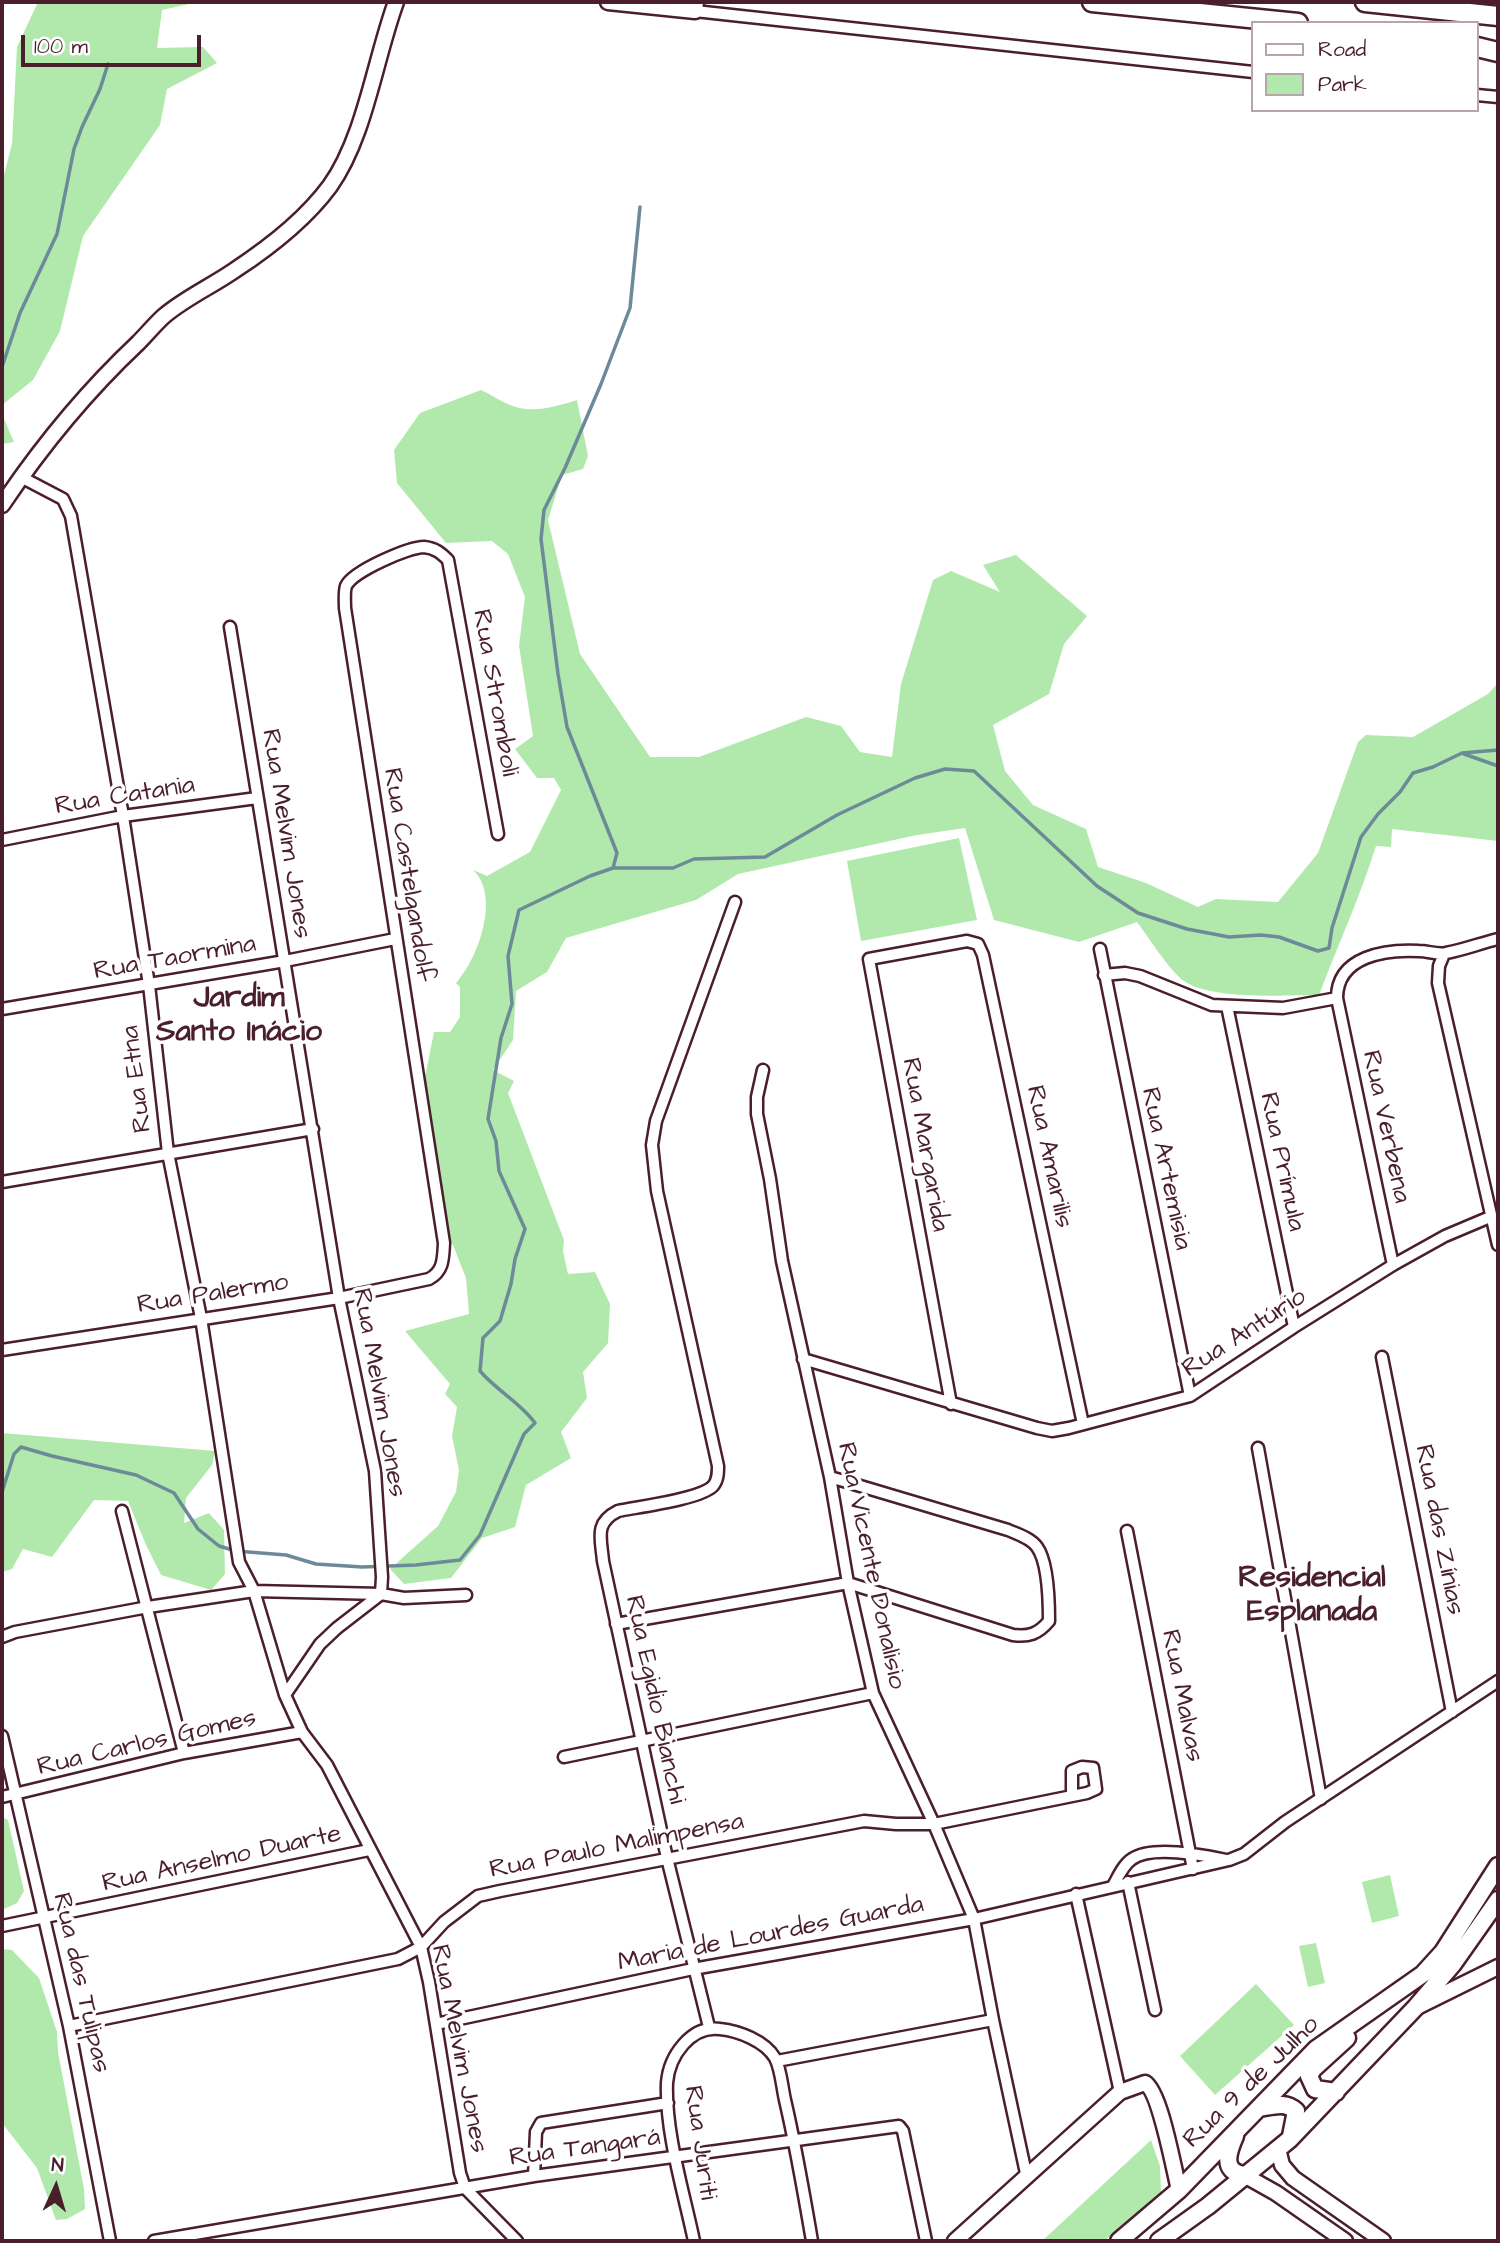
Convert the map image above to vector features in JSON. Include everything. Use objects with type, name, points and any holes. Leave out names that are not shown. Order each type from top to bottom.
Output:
[{"type":"highway","points":[[1092,2],[1278,21]]},
{"type":"highway","points":[[1365,2],[1498,16]]},
{"type":"highway","points":[[1479,41],[1498,43]]},
{"type":"highway","points":[[1479,47],[1498,52]]},
{"type":"main road","name":"Rua 9 de Julho","points":[[1119,2241],[1179,2190],[1316,2049],[1423,1974],[1443,1952],[1498,1866]]},
{"type":"main road","points":[[1158,2241],[1208,2206],[1284,2144],[1336,2092],[1453,1964],[1498,1900]]},
{"type":"main road","points":[[1336,2092],[1315,2089],[1309,2076],[1313,2069],[1343,2040],[1411,1993],[1423,1974]]},
{"type":"main road","points":[[1259,2108],[1284,2104],[1296,2111],[1284,2144]]},
{"type":"main road","points":[[1239,2127],[1227,2154],[1228,2164],[1237,2174],[1244,2175]]},
{"type":"main road","points":[[1130,2241],[1143,2229],[1148,2217]]},
{"type":"street","points":[[2,505],[21,477],[119,360],[164,316],[237,269],[310,212],[331,184],[348,153],[396,2]]},
{"type":"street","points":[[608,2],[696,6],[1252,72]]},
{"type":"street","points":[[1479,95],[1498,97]]},
{"type":"street","name":"Rua Etna","points":[[21,477],[63,499],[71,516],[149,985],[168,1153],[201,1318],[239,1562],[254,1591],[285,1695]]},
{"type":"street","name":"Rua Castelgandolf","points":[[429,1279],[442,1267],[443,1242],[345,608],[346,587],[355,576],[409,549],[426,547],[439,551],[448,560]]},
{"type":"street","name":"Rua Stromboli","points":[[448,560],[498,834]]},
{"type":"street","name":"Rua Melvim Jones","points":[[230,627],[339,1298],[375,1471],[383,1577],[381,1594]]},
{"type":"street","name":"Rua Catania","points":[[2,840],[123,816],[257,797]]},
{"type":"street","name":"Rua Egidio Bianchi","points":[[709,2027],[667,1858],[616,1624],[603,1561],[601,1524],[618,1511],[700,1494],[712,1487],[718,1478],[718,1466],[662,1215],[652,1145],[656,1121],[735,902]]},
{"type":"street","name":"Rua Taormina","points":[[2,1009],[285,961],[395,939]]},
{"type":"street","points":[[1104,975],[1125,973],[1140,976],[1200,1001],[1227,1006],[1283,1008],[1336,998],[1344,974],[1356,962],[1369,956],[1418,951],[1444,954],[1498,939]]},
{"type":"street","name":"Rua Amarilis","points":[[934,946],[972,941],[978,944],[983,955],[1083,1424]]},
{"type":"street","name":"Rua Margarida","points":[[934,946],[869,959],[951,1405]]},
{"type":"street","name":"Rua Artemisia","points":[[1100,950],[1189,1396]]},
{"type":"street","points":[[1444,954],[1439,966],[1438,983],[1498,1245]]},
{"type":"street","name":"Rua Verbena","points":[[1336,998],[1393,1265]]},
{"type":"street","name":"Rua Prímula","points":[[1227,1006],[1294,1327]]},
{"type":"street","name":"Rua Vicente Donalisio","points":[[763,1070],[757,1097],[757,1114],[782,1261],[830,1477],[848,1583],[873,1693],[934,1824],[974,1919],[992,2020],[1027,2178]]},
{"type":"street","points":[[2,1182],[313,1129]]},
{"type":"street","name":"Rua Antúrio","points":[[803,1359],[951,1405],[1052,1432],[1189,1396],[1393,1265],[1445,1236],[1490,1217]]},
{"type":"street","name":"Rua Palermo","points":[[2,1350],[339,1298],[429,1279]]},
{"type":"street","name":"Rua das Zínias","points":[[1382,1357],[1452,1712]]},
{"type":"street","points":[[1258,1448],[1321,1799]]},
{"type":"street","points":[[616,1624],[848,1583],[1013,1635],[1026,1637],[1041,1630],[1049,1621],[1044,1565],[1037,1547],[1028,1539],[1008,1530],[830,1477]]},
{"type":"street","points":[[122,1511],[184,1753]]},
{"type":"street","name":"Rua Malvas","points":[[1127,1531],[1193,1869]]},
{"type":"street","points":[[2,1637],[15,1632],[148,1607],[254,1591],[381,1594],[418,1598],[466,1595]]},
{"type":"street","points":[[285,1695],[320,1644],[381,1594]]},
{"type":"street","name":"Maria de Lourdes Guarda","points":[[436,2024],[693,1969],[974,1919],[1229,1860],[1244,1854],[1321,1799],[1498,1681]]},
{"type":"street","points":[[564,1758],[873,1693]]},
{"type":"street","name":"Rua Melvim Jones","points":[[285,1695],[302,1732],[327,1765],[421,1947],[460,2172],[466,2188],[516,2241]]},
{"type":"street","name":"Rua Carlos Gomes","points":[[2,1797],[184,1753],[302,1732]]},
{"type":"street","name":"Rua das Tulipas","points":[[2,1736],[69,2026],[110,2241]]},
{"type":"street","name":"Rua Paulo Malimpensa","points":[[69,2026],[398,1959],[421,1947],[444,1922],[478,1896],[864,1821],[908,1825],[934,1824],[1072,1795]]},
{"type":"street","name":"Rua Anselmo Duarte","points":[[2,1926],[369,1850]]},
{"type":"street","points":[[1112,1886],[1127,1863],[1135,1857],[1153,1853],[1190,1853],[1229,1860]]},
{"type":"street","points":[[1128,1882],[1155,2010]]},
{"type":"street","points":[[1076,1894],[1120,2092]]},
{"type":"street","points":[[1415,2008],[1498,1967]]},
{"type":"street","points":[[776,2061],[992,2020]]},
{"type":"street","points":[[709,2027],[742,2033],[759,2043],[776,2061],[813,2241]]},
{"type":"street","name":"Rua Juriti","points":[[694,2241],[676,2157],[667,2081],[674,2059],[687,2039],[709,2027]]},
{"type":"street","points":[[955,2241],[1120,2092],[1145,2083],[1152,2088],[1166,2132],[1179,2190]]},
{"type":"street","points":[[534,2176],[536,2132],[541,2123],[668,2104]]},
{"type":"street","name":"Rua Tangará","points":[[154,2241],[534,2176],[899,2126],[903,2131],[926,2241]]},
{"type":"street","points":[[1284,2144],[1282,2165],[1293,2179],[1383,2241]]},
{"type":"street","points":[[1244,2175],[1276,2193],[1345,2241]]},
{"type":"green space","points":[[38,2],[198,2],[162,10],[157,48],[203,47],[217,63],[167,89],[160,125],[83,236],[60,331],[33,380],[2,405],[4,175],[12,144],[17,47]]},
{"type":"green space","points":[[481,390],[523,409],[546,408],[577,400],[588,456],[583,469],[562,475],[548,520],[580,654],[650,757],[699,757],[806,717],[841,726],[860,752],[892,757],[901,684],[933,580],[951,571],[1000,592],[983,565],[1016,555],[1087,616],[1064,644],[1049,694],[993,725],[1005,771],[1033,805],[1086,829],[1098,867],[1146,883],[1198,907],[1216,899],[1278,902],[1318,853],[1358,742],[1366,735],[1413,737],[1488,694],[1498,683],[1498,841],[1392,829],[1391,847],[1376,846],[1319,995],[1246,995],[1207,990],[1192,985],[1174,972],[1137,922],[1079,942],[994,920],[965,828],[917,835],[738,874],[696,900],[566,938],[547,972],[516,991],[513,1040],[493,1070],[514,1081],[508,1093],[564,1240],[563,1251],[568,1274],[595,1272],[610,1304],[608,1343],[583,1372],[587,1398],[561,1432],[571,1458],[526,1485],[515,1527],[482,1538],[451,1578],[404,1584],[390,1569],[438,1526],[456,1492],[459,1470],[452,1436],[457,1407],[445,1394],[450,1384],[405,1331],[469,1314],[466,1278],[453,1245],[435,1212],[419,1107],[434,1032],[450,1032],[460,1017],[460,987],[456,983],[472,959],[483,927],[485,895],[481,881],[473,870],[487,876],[530,852],[561,790],[554,778],[537,778],[515,749],[533,736],[519,646],[525,597],[508,554],[492,541],[446,543],[397,483],[394,450],[420,413]]},
{"type":"green space","points":[[2,414],[14,442],[2,444]]},
{"type":"green space","points":[[959,838],[977,920],[861,941],[847,861]]},
{"type":"green space","points":[[2,1433],[215,1451],[212,1465],[186,1498],[184,1523],[209,1513],[224,1530],[225,1574],[211,1590],[161,1575],[128,1501],[94,1500],[52,1557],[23,1549],[12,1569],[2,1572]]},
{"type":"green space","points":[[2,1817],[8,1820],[24,1891],[17,1903],[2,1910]]},
{"type":"green space","points":[[1390,1875],[1399,1916],[1372,1923],[1362,1882]]},
{"type":"green space","points":[[1316,1943],[1325,1983],[1308,1987],[1299,1946]]},
{"type":"green space","points":[[2,1949],[12,1950],[39,1978],[57,2032],[58,2052],[84,2189],[85,2209],[67,2219],[56,2220],[37,2168],[2,2123]]},
{"type":"green space","points":[[1256,1984],[1294,2025],[1215,2095],[1180,2056]]},
{"type":"green space","points":[[1151,2140],[1160,2166],[1161,2192],[1104,2241],[1042,2241]]},
{"type":"waterway","points":[[2,367],[20,313],[57,234],[74,149],[108,64]]},
{"type":"waterway","points":[[613,868],[617,853],[567,727],[541,539],[544,510],[601,384],[630,308],[640,207]]},
{"type":"waterway","points":[[2,1492],[14,1454],[21,1447],[136,1475],[174,1493],[198,1529],[219,1546],[236,1551],[286,1555],[316,1564],[362,1567],[460,1560],[480,1535],[524,1434],[535,1423],[480,1371],[483,1338],[500,1321],[525,1229],[499,1171],[496,1141],[488,1119],[501,1038],[512,1004],[508,956],[519,910],[613,868],[673,868],[694,859],[765,857],[837,815],[915,778],[945,769],[974,771],[1097,886],[1138,913],[1187,929],[1229,937],[1279,937],[1318,951],[1329,948],[1332,928],[1361,837],[1413,773],[1462,753],[1498,750]]},
{"type":"waterway","points":[[1464,754],[1498,766]]},
{"type":"district","name":"Jardim Santo Inácio","points":[[239,1017]]},
{"type":"district","name":"Residencial Esplanada","points":[[1312,1597]]}]
